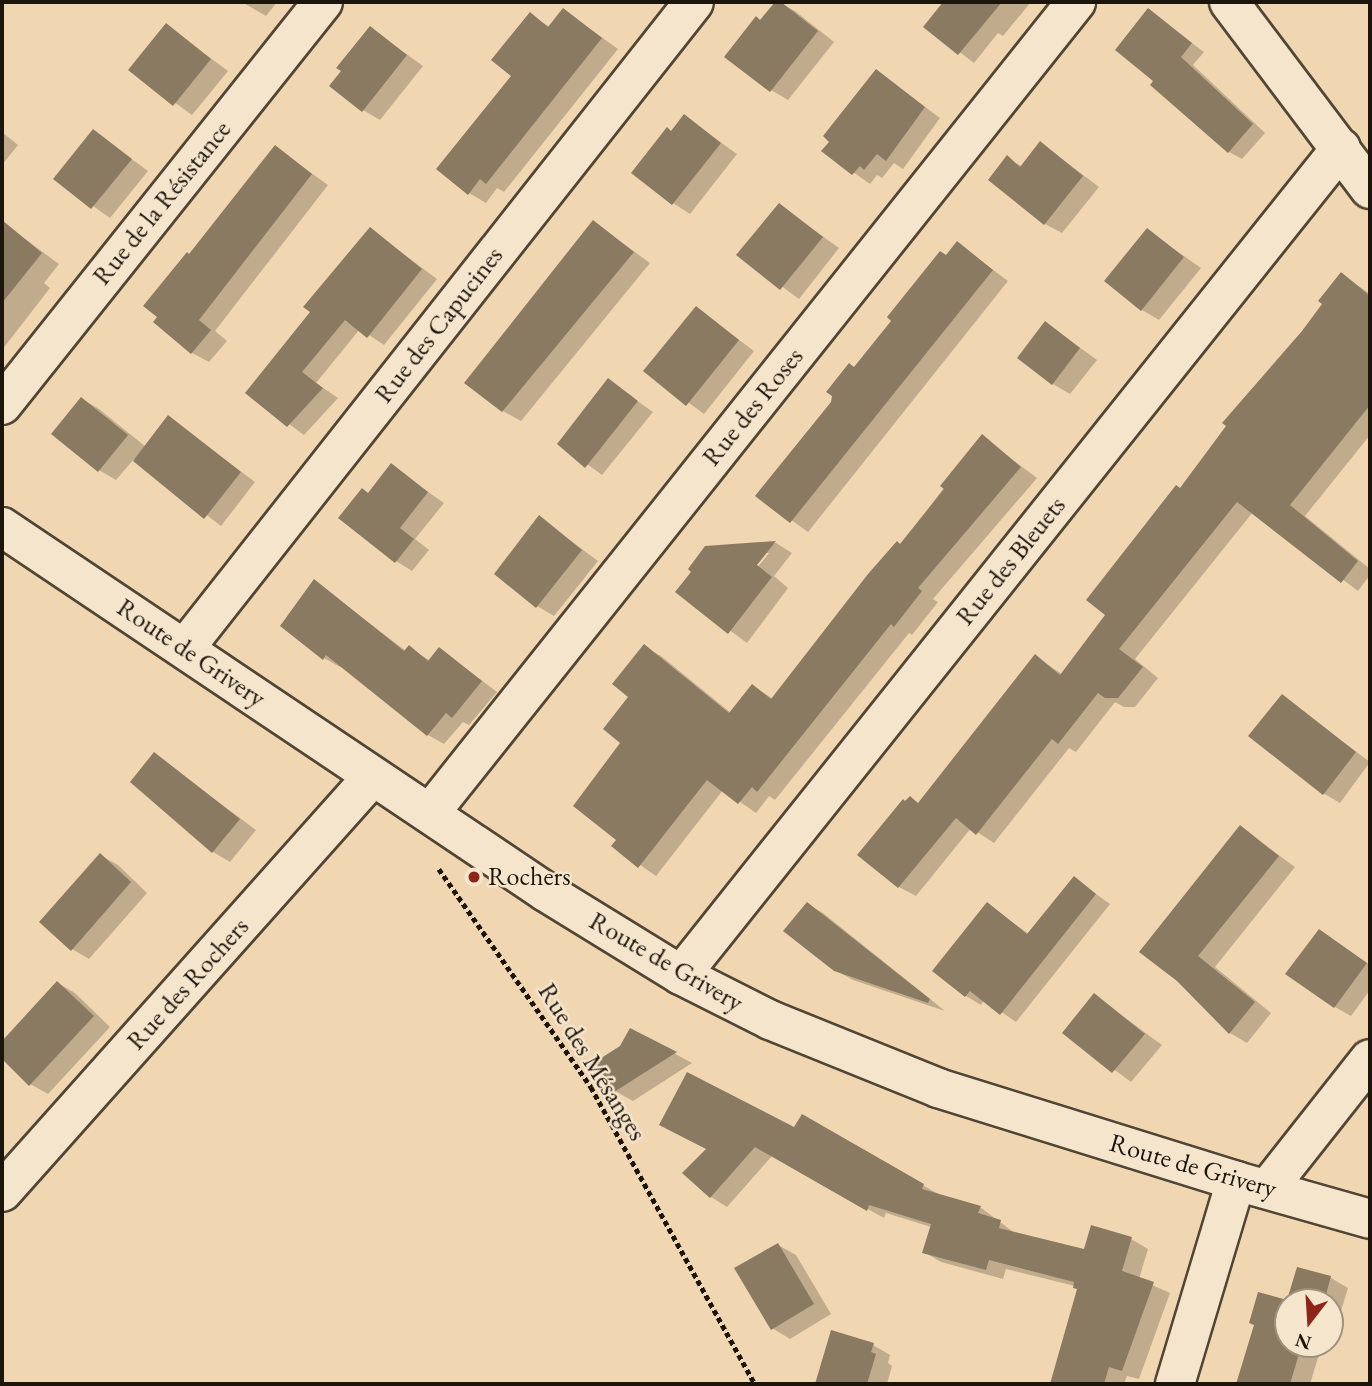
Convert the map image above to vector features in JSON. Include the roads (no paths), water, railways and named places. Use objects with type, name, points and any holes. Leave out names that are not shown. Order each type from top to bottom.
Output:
[{"type":"street","name":"Rue de la Résistance","points":[[2,405],[323,2]]},
{"type":"street","name":"Rue des Capucines","points":[[185,648],[694,2]]},
{"type":"street","name":"Rue des Roses","points":[[430,813],[1076,2]]},
{"type":"street","points":[[1229,2],[1370,189]]},
{"type":"street","name":"Rue des Bleuets","points":[[681,975],[1341,148]]},
{"type":"street","name":"Route de Grivery","points":[[2,527],[547,892],[681,975],[770,1020],[903,1075],[1252,1185],[1370,1219]]},
{"type":"street","name":"Rue des Rochers","points":[[2,1192],[373,776]]},
{"type":"street","points":[[1175,1384],[1252,1185],[1370,1059]]},
{"type":"place","name":"Rochers","points":[[474,877]]}]
